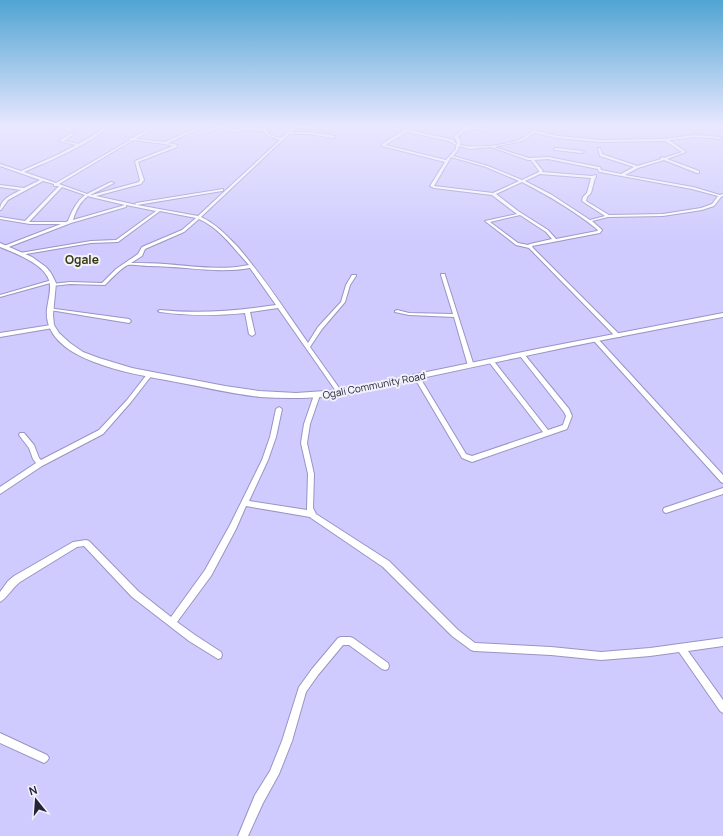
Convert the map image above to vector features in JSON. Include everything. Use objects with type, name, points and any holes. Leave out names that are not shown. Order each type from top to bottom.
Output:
[{"type":"street","points":[[21,172],[38,164]]},
{"type":"street","points":[[55,184],[90,164]]},
{"type":"street","points":[[91,196],[140,183],[142,180],[137,164]]},
{"type":"street","points":[[0,296],[52,283],[100,285],[140,255],[144,248],[180,233],[200,218],[256,164]]},
{"type":"street","points":[[444,164],[433,184],[433,187],[494,194],[547,231],[555,240]]},
{"type":"street","points":[[477,164],[491,168],[546,193],[589,221],[600,232],[530,246],[517,244],[487,221],[521,214]]},
{"type":"street","points":[[536,164],[541,171],[540,173]]},
{"type":"street","points":[[579,164],[599,168],[600,171],[693,188],[722,196]]},
{"type":"street","points":[[630,164],[636,166]]},
{"type":"street","points":[[622,175],[636,166],[645,164]]},
{"type":"street","points":[[677,164],[698,172]]},
{"type":"street","points":[[0,165],[91,196],[200,218],[209,222],[223,234],[252,266],[340,393]]},
{"type":"street","points":[[600,171],[593,177],[589,193],[585,197],[584,201],[608,216]]},
{"type":"street","points":[[494,194],[540,173],[593,177]]},
{"type":"street","points":[[0,209],[7,199],[42,180]]},
{"type":"street","points":[[68,223],[74,209],[86,194],[112,183]]},
{"type":"street","points":[[0,186],[23,189]]},
{"type":"street","points":[[26,222],[62,186]]},
{"type":"street","points":[[3,246],[105,211],[130,205],[222,190]]},
{"type":"street","points":[[589,221],[608,216],[645,216],[682,213],[708,207],[722,196]]},
{"type":"street","points":[[20,254],[77,244],[117,241],[160,210]]},
{"type":"street","points":[[0,218],[26,222],[68,223]]},
{"type":"street","points":[[0,335],[51,327],[50,309],[52,283],[47,273],[39,265],[3,246]]},
{"type":"street","points":[[530,246],[618,336]]},
{"type":"street","points":[[127,264],[158,264],[231,269],[252,266]]},
{"type":"street","points":[[444,275],[455,316],[463,334],[471,366]]},
{"type":"street","points":[[308,346],[320,328],[342,302],[348,284],[354,276]]},
{"type":"street","points":[[160,312],[204,315],[280,306]]},
{"type":"street","points":[[50,309],[129,321]]},
{"type":"street","points":[[247,311],[252,334]]},
{"type":"street","points":[[397,311],[408,314],[455,316]]},
{"type":"street","name":"Ogali Community Road","points":[[51,327],[61,341],[80,353],[110,364],[150,374],[258,394],[317,395],[340,393],[491,361],[723,315]]},
{"type":"street","points":[[596,340],[723,480]]},
{"type":"street","points":[[417,377],[464,456],[467,458],[481,457],[564,428],[569,416],[564,407],[522,355]]},
{"type":"street","points":[[491,361],[547,433]]},
{"type":"street","points":[[0,491],[40,464],[101,432],[129,401],[150,374]]},
{"type":"street","points":[[317,395],[307,424],[304,443],[311,474],[310,508],[312,514],[319,521],[386,564],[454,633],[474,647],[551,651],[600,656],[622,655],[723,642]]},
{"type":"street","points":[[172,622],[216,560],[245,503],[266,460],[279,409]]},
{"type":"street","points":[[22,435],[32,447],[36,459],[40,464]]},
{"type":"street","points":[[666,510],[723,491]]},
{"type":"street","points":[[245,503],[312,514]]},
{"type":"street","points":[[0,598],[11,584],[24,574],[72,546],[83,542],[87,544],[135,594],[192,638],[218,655]]},
{"type":"street","points":[[243,836],[259,799],[274,774],[287,741],[302,690],[340,641],[350,640],[385,666]]},
{"type":"street","points":[[681,648],[723,708]]},
{"type":"street","points":[[0,738],[44,758]]},
{"type":"district","name":"Ogale","points":[[82,259]]}]
